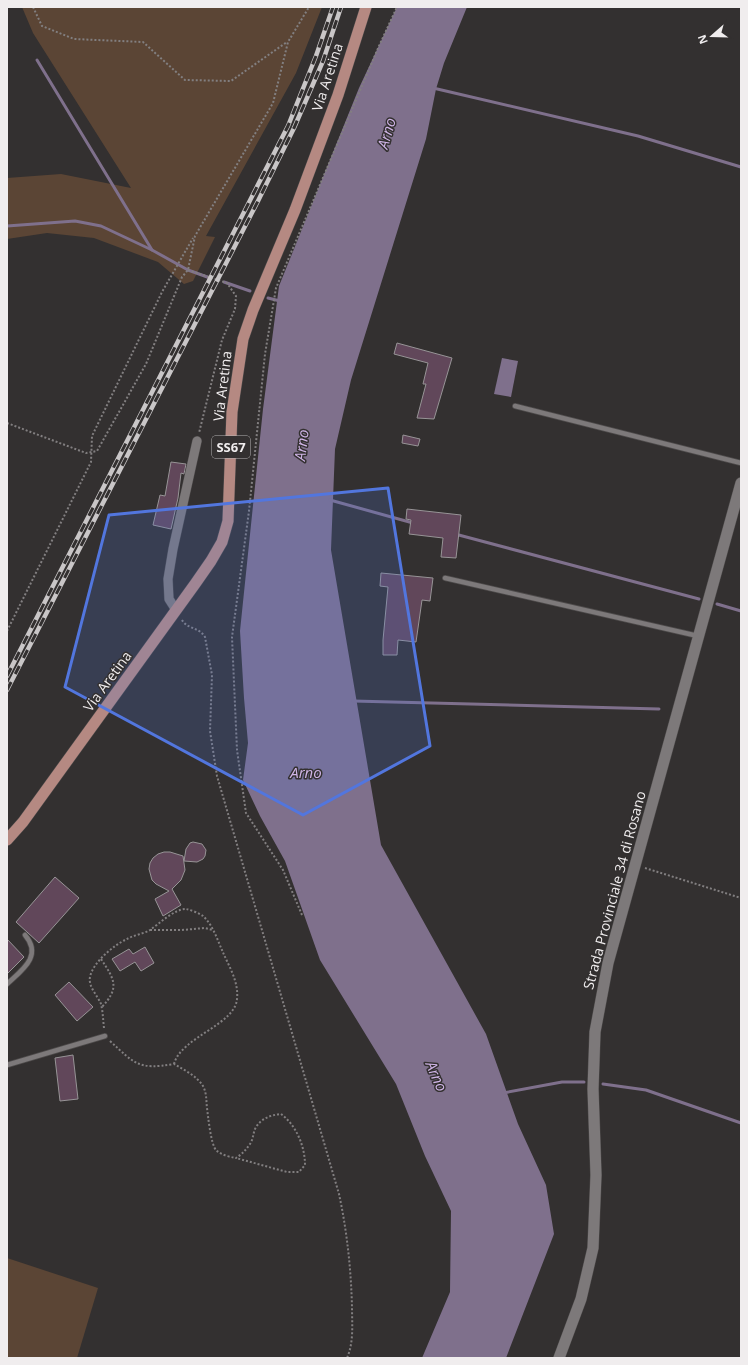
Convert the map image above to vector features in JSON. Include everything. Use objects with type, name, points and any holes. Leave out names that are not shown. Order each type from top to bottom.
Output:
[{"type":"main road","name":"Via Aretina","points":[[7,840],[23,822],[176,610],[211,561],[222,542],[228,521],[232,412],[243,339],[253,310],[295,210],[338,95],[366,7]]},
{"type":"main road","name":"Strada Provinciale 34 di Rosano","points":[[559,1358],[581,1299],[593,1248],[596,1175],[593,1089],[595,1032],[608,963],[741,483]]},
{"type":"street","points":[[176,610],[169,599],[168,579],[173,549],[197,441]]},
{"type":"lane","points":[[515,406],[741,463]]},
{"type":"lane","points":[[445,578],[698,636]]},
{"type":"lane","points":[[7,984],[31,960],[31,942],[25,935]]},
{"type":"lane","points":[[7,1065],[105,1036]]},
{"type":"path","points":[[33,7],[42,26],[74,39],[143,42],[185,80],[231,81],[288,42]]},
{"type":"path","points":[[7,631],[91,462],[92,436],[162,292],[273,103],[288,42],[309,7]]},
{"type":"path","points":[[302,915],[283,870],[246,813],[237,750],[232,637],[249,511],[265,354],[275,294],[279,281],[397,7]]},
{"type":"path","points":[[7,423],[86,453],[97,451],[146,364],[182,277],[188,270],[195,236]]},
{"type":"path","points":[[188,270],[227,283],[236,296],[235,309],[222,340],[197,441]]},
{"type":"path","points":[[176,610],[184,623],[202,632],[205,637],[212,676],[210,731],[217,776],[339,1194],[346,1226],[351,1285],[353,1329],[350,1350],[347,1358]]},
{"type":"path","points":[[635,864],[741,898]]},
{"type":"path","points":[[174,1064],[176,1056],[233,1010],[237,999],[236,984],[229,964],[213,930],[202,915],[186,909],[160,922],[150,930],[126,939],[103,955],[94,968],[90,978],[100,1003],[105,1036],[129,1059],[144,1066],[174,1064],[194,1076],[203,1085],[206,1095],[211,1138],[216,1150],[227,1156],[287,1172],[298,1172],[305,1165],[305,1153],[295,1131],[290,1121],[281,1114],[271,1115],[262,1121],[256,1128],[251,1143],[245,1151],[236,1158]]},
{"type":"path","points":[[150,930],[205,928],[213,930]]},
{"type":"path","points":[[101,959],[111,974],[114,985],[110,998],[101,1008]]},
{"type":"highlighted area","points":[[388,488],[430,746],[303,815],[65,687],[109,515]]},
{"type":"shaded area","points":[[22,7],[322,7],[296,73],[206,236],[215,237],[193,281],[184,284],[158,262],[94,238],[47,233],[7,239],[7,178],[61,174],[131,188],[33,33]]},
{"type":"shaded area","points":[[7,1258],[98,1288],[77,1358],[7,1358]]},
{"type":"water","name":"Arno","points":[[397,7],[467,7],[444,63],[436,89],[426,139],[351,380],[335,449],[331,550],[381,845],[486,1034],[518,1124],[546,1185],[554,1234],[506,1358],[422,1358],[450,1292],[451,1211],[425,1156],[396,1084],[320,960],[285,861],[260,816],[243,780],[248,743],[240,631],[263,409],[279,286],[359,88]]},
{"type":"water","points":[[502,358],[518,361],[511,397],[494,394]]},
{"type":"building","points":[[397,343],[452,358],[434,419],[417,418],[426,384],[423,384],[428,363],[394,354]]},
{"type":"building","points":[[403,435],[420,439],[418,446],[402,443]]},
{"type":"building","points":[[171,462],[186,464],[184,474],[181,473],[178,498],[171,529],[153,525],[160,495],[165,496]]},
{"type":"building","points":[[407,509],[461,515],[456,558],[441,557],[443,538],[409,534],[411,520],[406,519]]},
{"type":"building","points":[[381,573],[433,578],[430,601],[422,600],[416,642],[398,640],[397,655],[383,655],[388,587],[380,586]]},
{"type":"building","points":[[193,842],[202,844],[206,850],[205,856],[197,862],[184,861],[186,849],[190,843]]},
{"type":"building","points":[[164,852],[170,852],[183,856],[185,870],[181,880],[172,889],[181,905],[163,916],[155,899],[169,891],[152,880],[149,869],[153,858]]},
{"type":"building","points":[[55,877],[79,898],[39,943],[16,922]]},
{"type":"building","points":[[7,939],[24,957],[7,974]]},
{"type":"building","points":[[145,947],[154,963],[141,971],[135,962],[120,971],[112,959],[129,949],[133,954]]},
{"type":"building","points":[[69,982],[93,1007],[77,1021],[55,995]]},
{"type":"building","points":[[73,1055],[78,1099],[60,1101],[55,1058]]},
{"type":"waterway","points":[[37,60],[152,250]]},
{"type":"waterway","points":[[433,88],[638,136],[741,167]]},
{"type":"waterway","points":[[7,226],[75,221],[101,226],[152,250],[188,270],[210,278]]},
{"type":"waterway","points":[[224,282],[250,291]]},
{"type":"waterway","points":[[268,298],[280,301]]},
{"type":"waterway","points":[[330,500],[413,523]]},
{"type":"waterway","points":[[455,534],[699,599]]},
{"type":"waterway","points":[[717,604],[741,611]]},
{"type":"waterway","points":[[353,701],[659,709]]},
{"type":"waterway","points":[[503,1093],[562,1082],[584,1082]]},
{"type":"waterway","points":[[603,1084],[646,1090],[741,1123]]},
{"type":"railway","points":[[7,676],[288,126],[316,56],[333,7]]},
{"type":"railway","points":[[7,690],[294,128],[323,61],[341,7]]}]
